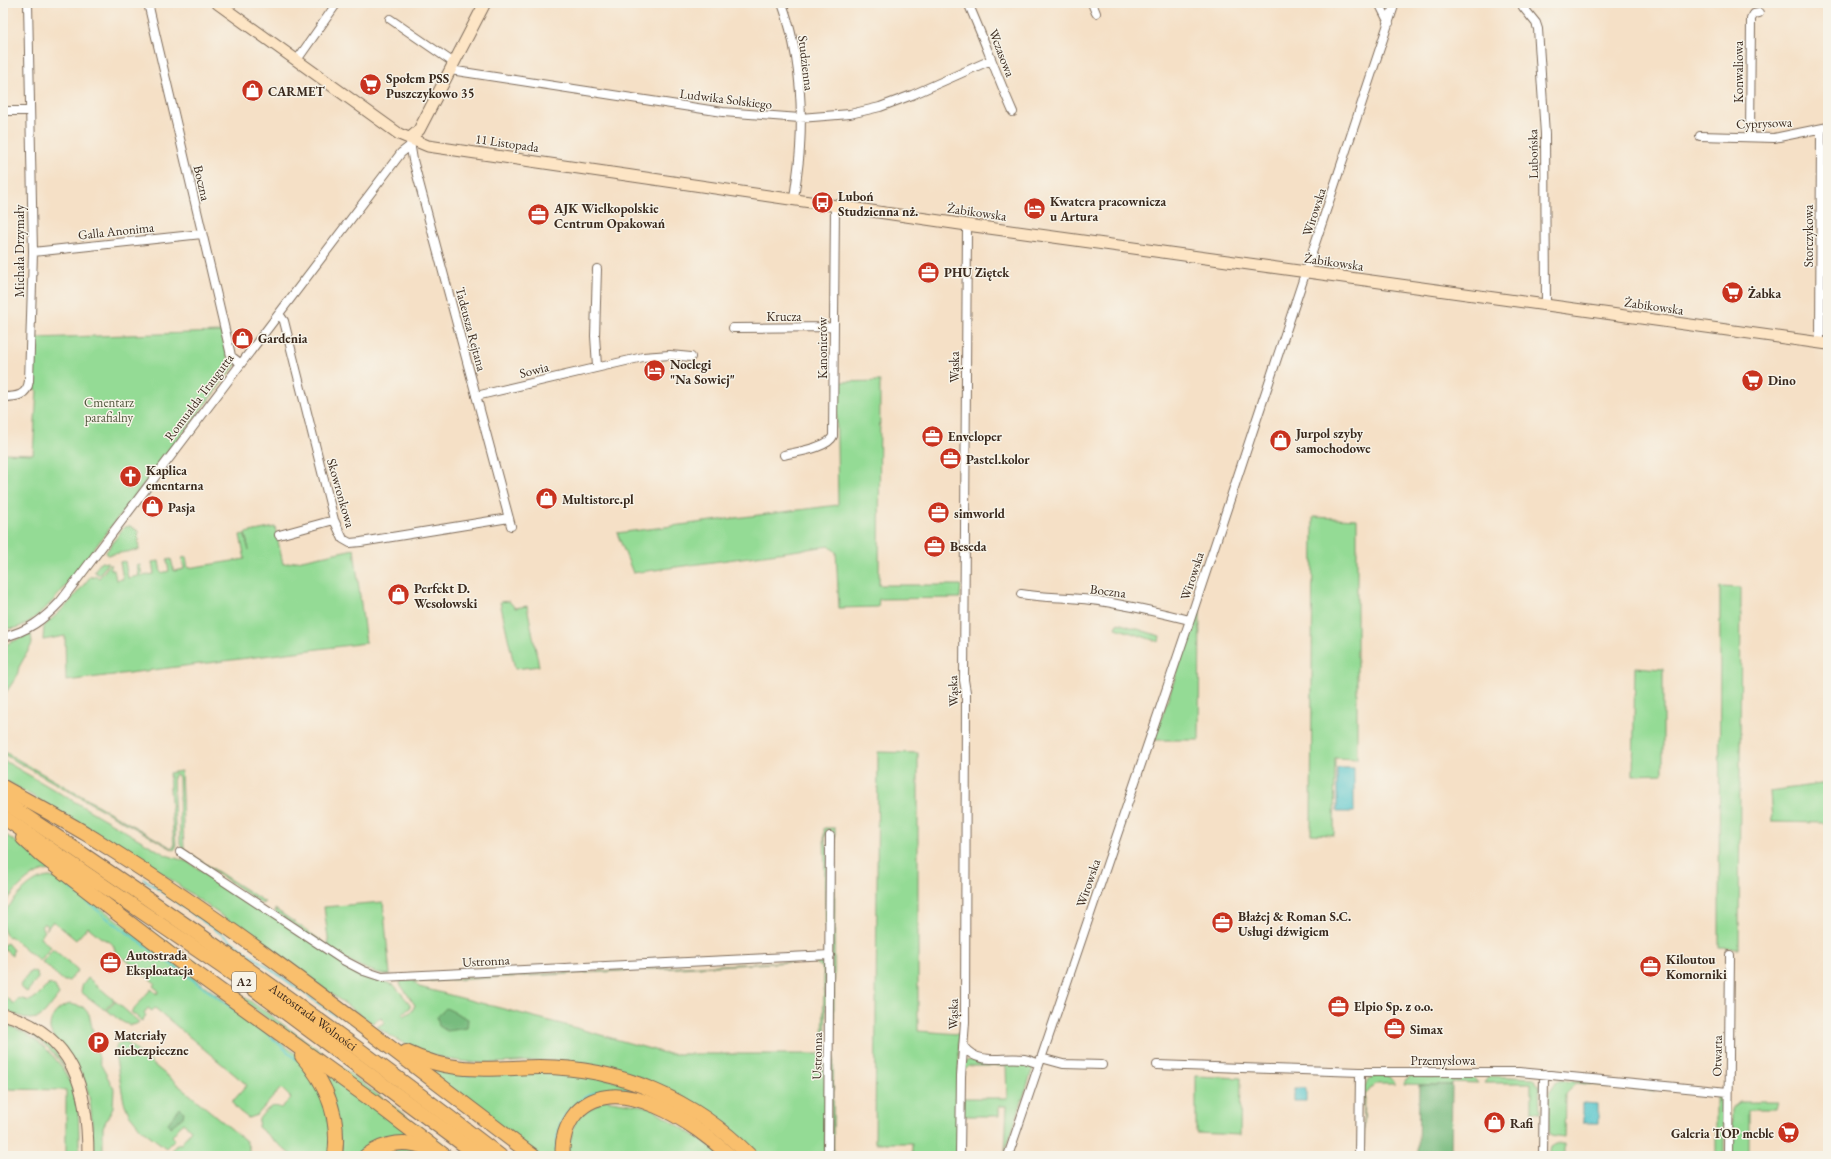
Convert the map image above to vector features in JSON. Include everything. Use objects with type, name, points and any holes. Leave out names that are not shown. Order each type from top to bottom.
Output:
[{"type":"highway","points":[[3,787],[87,834],[157,880],[382,1040],[533,1156]]},
{"type":"highway","name":"Autostrada Wolności","points":[[3,801],[118,878],[260,978],[500,1156]]},
{"type":"highway","points":[[3,817],[47,860],[175,958],[281,1034],[443,1156]]},
{"type":"highway","name":"Autostrada Wolności","points":[[3,817],[246,983],[479,1156]]},
{"type":"highway","points":[[281,1034],[304,1057],[326,1090],[335,1120],[335,1156]]},
{"type":"highway","points":[[382,1040],[425,1060],[452,1067],[475,1069],[563,1068],[602,1074],[631,1082],[659,1092],[696,1112],[726,1134],[750,1156]]},
{"type":"highway","points":[[563,1156],[564,1135],[577,1113],[595,1100],[617,1096],[646,1102],[674,1116],[706,1136],[730,1156]]},
{"type":"highway","points":[[366,1156],[386,1145],[405,1143],[428,1148],[443,1156]]},
{"type":"street","name":"Michała Drzymały","points":[[3,397],[20,395],[29,385],[33,252],[28,3]]},
{"type":"street","name":"Boczna","points":[[148,3],[231,356],[241,364]]},
{"type":"street","name":"11 Listopada","points":[[217,3],[410,142],[416,142],[428,146],[835,206]]},
{"type":"street","points":[[297,60],[337,3]]},
{"type":"street","name":"Romualda Traugutta","points":[[3,637],[33,626],[48,614],[69,591],[419,130],[485,3]]},
{"type":"street","name":"Studzienna","points":[[782,3],[794,48],[800,118],[800,157],[794,199]]},
{"type":"street","name":"Wczasowa","points":[[968,3],[986,44],[990,60],[1013,112]]},
{"type":"street","points":[[1092,3],[1096,14]]},
{"type":"street","points":[[1379,3],[1389,23]]},
{"type":"street","name":"Wirowska","points":[[1008,1156],[1307,272],[1395,3]]},
{"type":"street","name":"Lubońska","points":[[1523,7],[1538,29],[1545,134],[1546,305]]},
{"type":"street","name":"Konwaliowa","points":[[1750,137],[1751,19],[1754,14],[1759,13]]},
{"type":"street","points":[[390,19],[452,66]]},
{"type":"street","name":"Ludwika Solskiego","points":[[452,66],[728,112],[800,118],[844,114],[880,107],[990,60]]},
{"type":"street","points":[[3,111],[29,111]]},
{"type":"street","name":"Cyprysowa","points":[[1700,136],[1778,137],[1824,128]]},
{"type":"street","name":"Storczykowa","points":[[1824,128],[1824,343]]},
{"type":"street","name":"Tadeusza Rejtana","points":[[410,142],[510,522]]},
{"type":"street","name":"Żabikowska","points":[[835,206],[1824,343]]},
{"type":"street","name":"Kanonierów","points":[[784,455],[824,445],[831,440],[833,425],[835,206]]},
{"type":"street","name":"Wąska","points":[[960,1156],[961,1076],[964,1047],[967,225]]},
{"type":"street","name":"Galla Anonima","points":[[33,252],[202,234]]},
{"type":"street","points":[[597,270],[595,336],[597,366]]},
{"type":"street","name":"Skowronkowa","points":[[279,314],[284,321],[334,520],[340,536],[350,543],[510,522]]},
{"type":"street","name":"Krucza","points":[[734,328],[834,327]]},
{"type":"street","name":"Sowia","points":[[476,396],[597,366],[652,356],[692,356]]},
{"type":"street","points":[[279,535],[334,520]]},
{"type":"street","name":"Boczna","points":[[1021,594],[1135,606],[1190,620]]},
{"type":"street","name":"Ustronna","points":[[828,1156],[830,836]]},
{"type":"street","name":"Ustronna","points":[[180,852],[347,962],[364,972],[382,977],[830,955]]},
{"type":"street","name":"Otwarta","points":[[1728,1156],[1730,955]]},
{"type":"street","points":[[3,1014],[37,1029],[53,1042],[69,1062],[82,1089],[85,1104],[88,1156]]},
{"type":"street","points":[[964,1047],[973,1056],[981,1059],[1024,1059],[1063,1064],[1102,1065]]},
{"type":"street","name":"Przemysłowa","points":[[1157,1065],[1360,1072],[1519,1072],[1728,1092]]},
{"type":"street","points":[[1359,1156],[1360,1072]]},
{"type":"street","points":[[1544,1074],[1544,1156]]},
{"type":"green space","name":"Cmentarz parafialny","points":[[221,332],[228,360],[232,360],[237,363],[60,593],[36,617],[20,626],[6,628],[3,625],[3,453],[33,454],[37,390],[32,388],[35,338]]},
{"type":"green space","points":[[880,381],[879,585],[961,585],[960,598],[879,599],[878,607],[839,608],[836,552],[829,546],[633,573],[617,533],[838,505],[836,382]]},
{"type":"green space","points":[[1313,517],[1357,519],[1357,759],[1335,758],[1334,835],[1311,834]]},
{"type":"green space","points":[[130,526],[138,531],[139,550],[107,555],[106,552],[124,527]]},
{"type":"green space","points":[[275,527],[283,564],[354,549],[366,643],[66,681],[65,636],[43,640],[44,626],[66,606],[91,576],[93,578],[95,575],[99,578],[110,564],[111,570],[114,570],[116,580],[123,579],[120,562],[125,561],[128,578],[139,576],[137,566],[140,565],[142,576],[154,574],[152,562],[159,561],[161,573],[169,571],[167,560],[171,559],[174,571],[184,569],[182,558],[186,557],[188,568],[245,559],[240,535],[244,534],[249,550],[245,533]]},
{"type":"green space","points":[[101,562],[108,563],[99,575],[94,571]]},
{"type":"green space","points":[[1720,587],[1741,588],[1739,949],[1719,948]]},
{"type":"green space","points":[[509,601],[515,608],[527,606],[539,666],[515,669],[500,602]]},
{"type":"green space","points":[[1200,604],[1199,740],[1154,740]]},
{"type":"green space","points":[[1118,623],[1160,636],[1159,642],[1116,628]]},
{"type":"green space","points":[[31,634],[32,644],[19,667],[17,676],[3,697],[3,647]]},
{"type":"green space","points":[[1635,667],[1663,669],[1663,774],[1633,775]]},
{"type":"green space","points":[[3,751],[172,848],[174,847],[169,773],[181,771],[184,850],[265,902],[262,904],[182,849],[180,844],[179,778],[177,774],[173,777],[176,848],[174,850],[3,754]]},
{"type":"green space","points":[[878,752],[918,753],[918,1031],[959,1034],[958,1156],[912,1156],[912,1143],[875,1143]]},
{"type":"green space","points":[[3,760],[166,855],[188,862],[367,976],[394,985],[410,1004],[410,1008],[402,1013],[404,1016],[412,1011],[415,1005],[400,984],[401,981],[820,960],[826,966],[825,1156],[759,1156],[739,1136],[716,1118],[693,1103],[667,1089],[614,1069],[557,1061],[497,1063],[458,1061],[443,1058],[416,1049],[377,1027],[385,1022],[381,1018],[372,1023],[156,869],[3,779]],"holes":[[[812,961],[822,967],[824,975],[823,1054],[668,1054],[569,1026],[419,987],[414,982]]]},
{"type":"green space","points":[[1828,783],[1828,823],[1772,822],[1770,791]]},
{"type":"green space","points":[[824,828],[835,828],[835,839],[832,831],[827,830],[825,838],[828,850],[827,947],[823,952],[826,946]]},
{"type":"green space","points":[[3,833],[32,853],[50,870],[35,874],[29,878],[3,905]]},
{"type":"green space","points":[[835,840],[833,1156],[831,1156],[832,848]]},
{"type":"green space","points":[[50,877],[65,881],[296,1054],[327,1106],[331,1156],[290,1156],[291,1155],[258,1127],[259,1119],[268,1109],[274,1106],[281,1108],[291,1098],[281,1088],[257,1115],[248,1118],[238,1110],[233,1102],[233,1099],[234,1100],[247,1085],[155,1008],[152,1011],[148,1008],[144,1013],[146,1015],[142,1021],[131,1012],[151,989],[157,994],[159,991],[153,986],[155,983],[115,951],[111,943],[100,937],[88,927],[76,940],[53,921],[46,930],[48,926],[44,923],[41,927],[45,931],[40,938],[51,947],[40,961],[10,936],[8,937],[3,929],[3,913],[29,885],[42,878]]},
{"type":"green space","points":[[383,902],[390,975],[362,967],[346,959],[315,940],[275,912],[275,909],[329,946],[324,907]]},
{"type":"green space","points":[[132,917],[312,1045],[459,1156],[451,1156]]},
{"type":"green space","points":[[7,943],[13,950],[12,956],[5,950],[3,952],[3,945]]},
{"type":"green space","points":[[53,949],[78,970],[69,981],[64,981],[42,962]]},
{"type":"green space","points":[[31,971],[37,973],[38,978],[27,992],[22,989],[20,985]]},
{"type":"green space","points":[[88,978],[114,1000],[105,1010],[81,992],[82,986]]},
{"type":"green space","points":[[49,984],[55,986],[59,995],[45,1013],[38,1018],[29,1019],[3,1011],[3,995],[14,1004],[19,998],[29,1001],[36,997]]},
{"type":"green space","points":[[115,1001],[139,1022],[131,1025],[127,1024],[107,1010]]},
{"type":"green space","points":[[70,1004],[83,1007],[89,1014],[100,1063],[114,1089],[113,1107],[103,1127],[103,1156],[92,1156],[91,1110],[87,1087],[83,1076],[77,1066],[62,1049],[50,1029],[51,1020],[55,1013],[62,1007]]},
{"type":"green space","points":[[446,1008],[468,1019],[467,1028],[447,1031],[439,1026],[437,1017]]},
{"type":"green space","points":[[3,1019],[31,1031],[50,1046],[64,1065],[77,1092],[65,1068],[49,1048],[28,1033],[3,1022]]},
{"type":"green space","points":[[3,1024],[30,1036],[53,1056],[62,1068],[70,1082],[78,1110],[79,1156],[66,1156],[66,1090],[3,1089]]},
{"type":"green space","points":[[125,1041],[246,1141],[249,1148],[249,1156],[173,1156],[173,1149],[177,1144],[181,1144],[191,1130],[183,1123],[172,1136],[175,1139],[166,1148],[141,1129],[129,1114],[124,1102],[115,1054],[117,1044]]},
{"type":"green space","points":[[969,1060],[979,1062],[1028,1064],[1033,1068],[1005,1152],[1007,1106],[999,1106],[999,1116],[963,1116],[963,1098],[1007,1098],[1006,1066],[969,1066],[963,1072],[965,1062]]},
{"type":"green space","points":[[316,1063],[417,1138],[360,1156],[339,1156]]},
{"type":"green space","points":[[416,1063],[467,1072],[563,1071],[618,1081],[658,1095],[681,1107],[713,1128],[745,1156],[736,1156],[702,1127],[681,1113],[658,1102],[634,1094],[612,1092],[591,1097],[572,1111],[565,1121],[559,1138],[559,1156],[538,1156]]},
{"type":"green space","points":[[1196,1076],[1241,1078],[1240,1135],[1196,1133]]},
{"type":"green space","points":[[1411,1076],[1441,1078],[1472,1076],[1478,1083],[1452,1082],[1452,1085],[1404,1084],[1406,1079]]},
{"type":"green space","points":[[1489,1076],[1534,1078],[1539,1087],[1540,1112],[1531,1111],[1531,1083],[1484,1083]]},
{"type":"green space","points":[[1373,1077],[1389,1077],[1395,1084],[1375,1084],[1365,1095],[1363,1156],[1364,1088],[1368,1079]]},
{"type":"green space","points":[[1565,1080],[1651,1088],[1655,1091],[1576,1083],[1565,1094],[1564,1138],[1551,1136],[1549,1131],[1548,1108],[1550,1092],[1553,1086],[1558,1082]]},
{"type":"green space","points":[[1419,1085],[1452,1085],[1451,1156],[1418,1156]]},
{"type":"green space","points":[[1716,1095],[1724,1106],[1724,1156],[1716,1156]]},
{"type":"green space","points":[[604,1100],[650,1107],[726,1156],[566,1156],[576,1118]]},
{"type":"green space","points":[[1740,1102],[1778,1102],[1776,1110],[1749,1110],[1749,1156],[1731,1156],[1732,1107]]},
{"type":"green space","points":[[180,1108],[184,1112],[183,1117],[170,1127],[168,1123]]},
{"type":"green space","points":[[1555,1144],[1564,1144],[1564,1156],[1548,1156],[1550,1147]]},
{"type":"green space","points":[[408,1147],[435,1156],[372,1156]]},
{"type":"water","points":[[1337,768],[1354,768],[1354,812],[1337,812]]},
{"type":"water","points":[[1294,1088],[1306,1088],[1306,1101],[1294,1101]]},
{"type":"water","points":[[1583,1103],[1598,1104],[1598,1123],[1583,1123]]},
{"type":"waterway","points":[[144,879],[335,1015]]},
{"type":"waterway","points":[[65,883],[107,918],[267,1033],[296,1059]]},
{"type":"waterway","points":[[458,1074],[471,1075]]},
{"type":"waterway","points":[[558,1131],[563,1119],[570,1109],[579,1101],[590,1095],[613,1089],[626,1089],[638,1092]]},
{"type":"waterway","points":[[556,1151],[557,1135]]},
{"type":"waterway","points":[[356,1156],[363,1150]]},
{"type":"place","name":"Społem PSS Puszczykowo 35","points":[[370,85]]},
{"type":"place","name":"CARMET","points":[[253,91]]},
{"type":"place","name":"Luboń Studzienna nż.","points":[[822,203]]},
{"type":"place","name":"Kwatera pracownicza u Artura","points":[[1034,208]]},
{"type":"place","name":"AJK Wielkopolskie Centrum Opakowań","points":[[539,215]]},
{"type":"place","name":"PHU Ziętek","points":[[929,272]]},
{"type":"place","name":"Żabka","points":[[1732,293]]},
{"type":"place","name":"Gardenia","points":[[242,338]]},
{"type":"place","name":"Noclegi \"Na Sowiej\"","points":[[655,371]]},
{"type":"place","name":"Dino","points":[[1753,380]]},
{"type":"place","name":"Enveloper","points":[[933,436]]},
{"type":"place","name":"Jurpol szyby samochodowe","points":[[1280,440]]},
{"type":"place","name":"Pastel.kolor","points":[[950,459]]},
{"type":"place","name":"Kaplica cmentarna","points":[[131,477]]},
{"type":"place","name":"Multistore.pl","points":[[547,499]]},
{"type":"place","name":"Pasja","points":[[152,507]]},
{"type":"place","name":"simworld","points":[[939,513]]},
{"type":"place","name":"Beseda","points":[[935,546]]},
{"type":"place","name":"Perfekt D. Wesołowski","points":[[399,595]]},
{"type":"place","name":"Błażej & Roman S.C. Usługi dźwigiem","points":[[1223,923]]},
{"type":"place","name":"Autostrada Eksploatacja","points":[[111,962]]},
{"type":"place","name":"Kiloutou Komorniki","points":[[1650,966]]},
{"type":"place","name":"Elpio Sp. z o.o.","points":[[1339,1006]]},
{"type":"place","name":"Simax","points":[[1394,1029]]},
{"type":"place","name":"Materiały niebezpieczne","points":[[99,1042]]},
{"type":"place","name":"Rafi","points":[[1494,1123]]},
{"type":"place","name":"Galeria TOP meble","points":[[1789,1133]]}]
